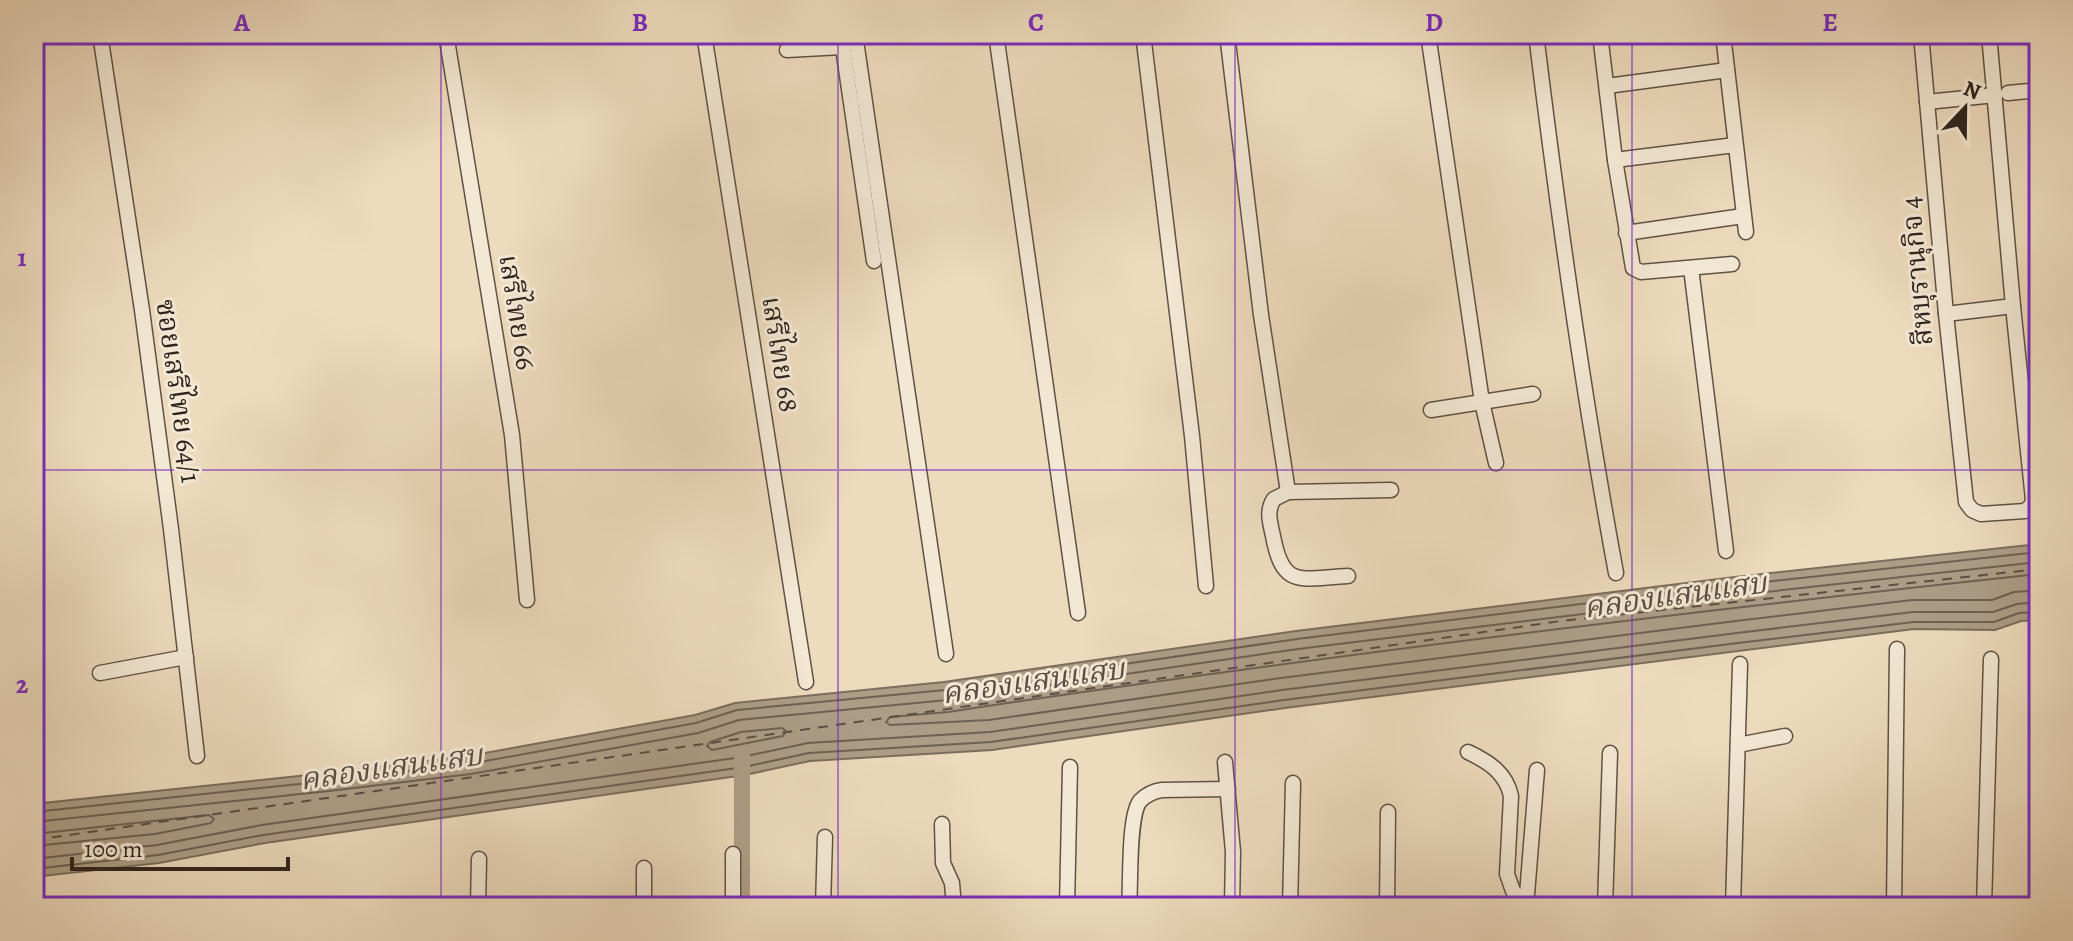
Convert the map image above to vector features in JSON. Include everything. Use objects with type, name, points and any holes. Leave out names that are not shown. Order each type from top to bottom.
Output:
[{"type":"street","name":"ซอยเสรีไทย 64/1","points":[[100,34],[142,310],[197,756]]},
{"type":"street","name":"เสรีไทย 66","points":[[446,34],[512,435],[527,600]]},
{"type":"street","name":"เสรีไทย 68","points":[[704,34],[806,682]]},
{"type":"street","points":[[855,34],[946,654]]},
{"type":"street","points":[[996,34],[1078,613]]},
{"type":"street","points":[[1143,34],[1192,436],[1206,586]]},
{"type":"street","points":[[1227,34],[1261,315],[1288,492]]},
{"type":"street","points":[[1428,34],[1482,402],[1496,463]]},
{"type":"street","points":[[1536,34],[1560,231],[1616,573]]},
{"type":"street","points":[[1600,34],[1631,263],[1636,271],[1641,272],[1732,264]]},
{"type":"street","points":[[1723,34],[1746,232]]},
{"type":"street","name":"สีหบุรานุกิจ 4","points":[[1921,34],[1966,502],[1972,510],[1981,514],[2025,511],[2033,500],[2013,306]]},
{"type":"street","points":[[1946,314],[2013,306],[2001,94],[1989,34]]},
{"type":"street","points":[[787,50],[842,40],[874,261]]},
{"type":"street","points":[[1607,86],[1727,70]]},
{"type":"street","points":[[1927,102],[2039,90]]},
{"type":"street","points":[[1615,160],[1735,145]]},
{"type":"street","points":[[1626,233],[1743,216]]},
{"type":"street","points":[[1691,268],[1726,551]]},
{"type":"street","points":[[1431,410],[1533,394]]},
{"type":"street","points":[[1348,576],[1301,578],[1283,569],[1277,556],[1268,512],[1274,499],[1288,492],[1391,490]]},
{"type":"street","points":[[1894,907],[1897,649]]},
{"type":"street","points":[[100,673],[186,657]]},
{"type":"street","points":[[1984,907],[1991,659]]},
{"type":"street","points":[[1733,907],[1740,664]]},
{"type":"street","points":[[1738,745],[1785,736]]},
{"type":"street","points":[[1468,752],[1494,767],[1509,785],[1507,874],[1513,891],[1526,907]]},
{"type":"street","points":[[1605,907],[1610,753]]},
{"type":"street","points":[[1225,762],[1233,852],[1232,907]]},
{"type":"street","points":[[1067,907],[1070,767]]},
{"type":"street","points":[[1526,907],[1537,770]]},
{"type":"street","points":[[1290,907],[1293,783]]},
{"type":"street","points":[[1129,907],[1133,822],[1140,802],[1152,792],[1162,790],[1228,789]]},
{"type":"street","points":[[1387,907],[1388,812]]},
{"type":"street","points":[[942,824],[943,863],[952,883],[954,907]]},
{"type":"street","points":[[823,907],[825,837]]},
{"type":"street","points":[[733,854],[733,907]]},
{"type":"street","points":[[478,907],[479,859]]},
{"type":"street","points":[[644,868],[644,907]]},
{"type":"water","name":"คลองแสนแสบ","points":[[2039,544],[2039,620],[2021,621],[1995,630],[1914,629],[1285,708],[992,750],[810,761],[745,775],[265,843],[159,863],[34,877],[34,804],[468,756],[695,715],[735,703],[944,682],[1296,631],[1735,577]]},
{"type":"waterway","points":[[742,754],[742,907]]},
{"type":"ferry route","points":[[34,840],[1561,621],[2039,569]]}]
